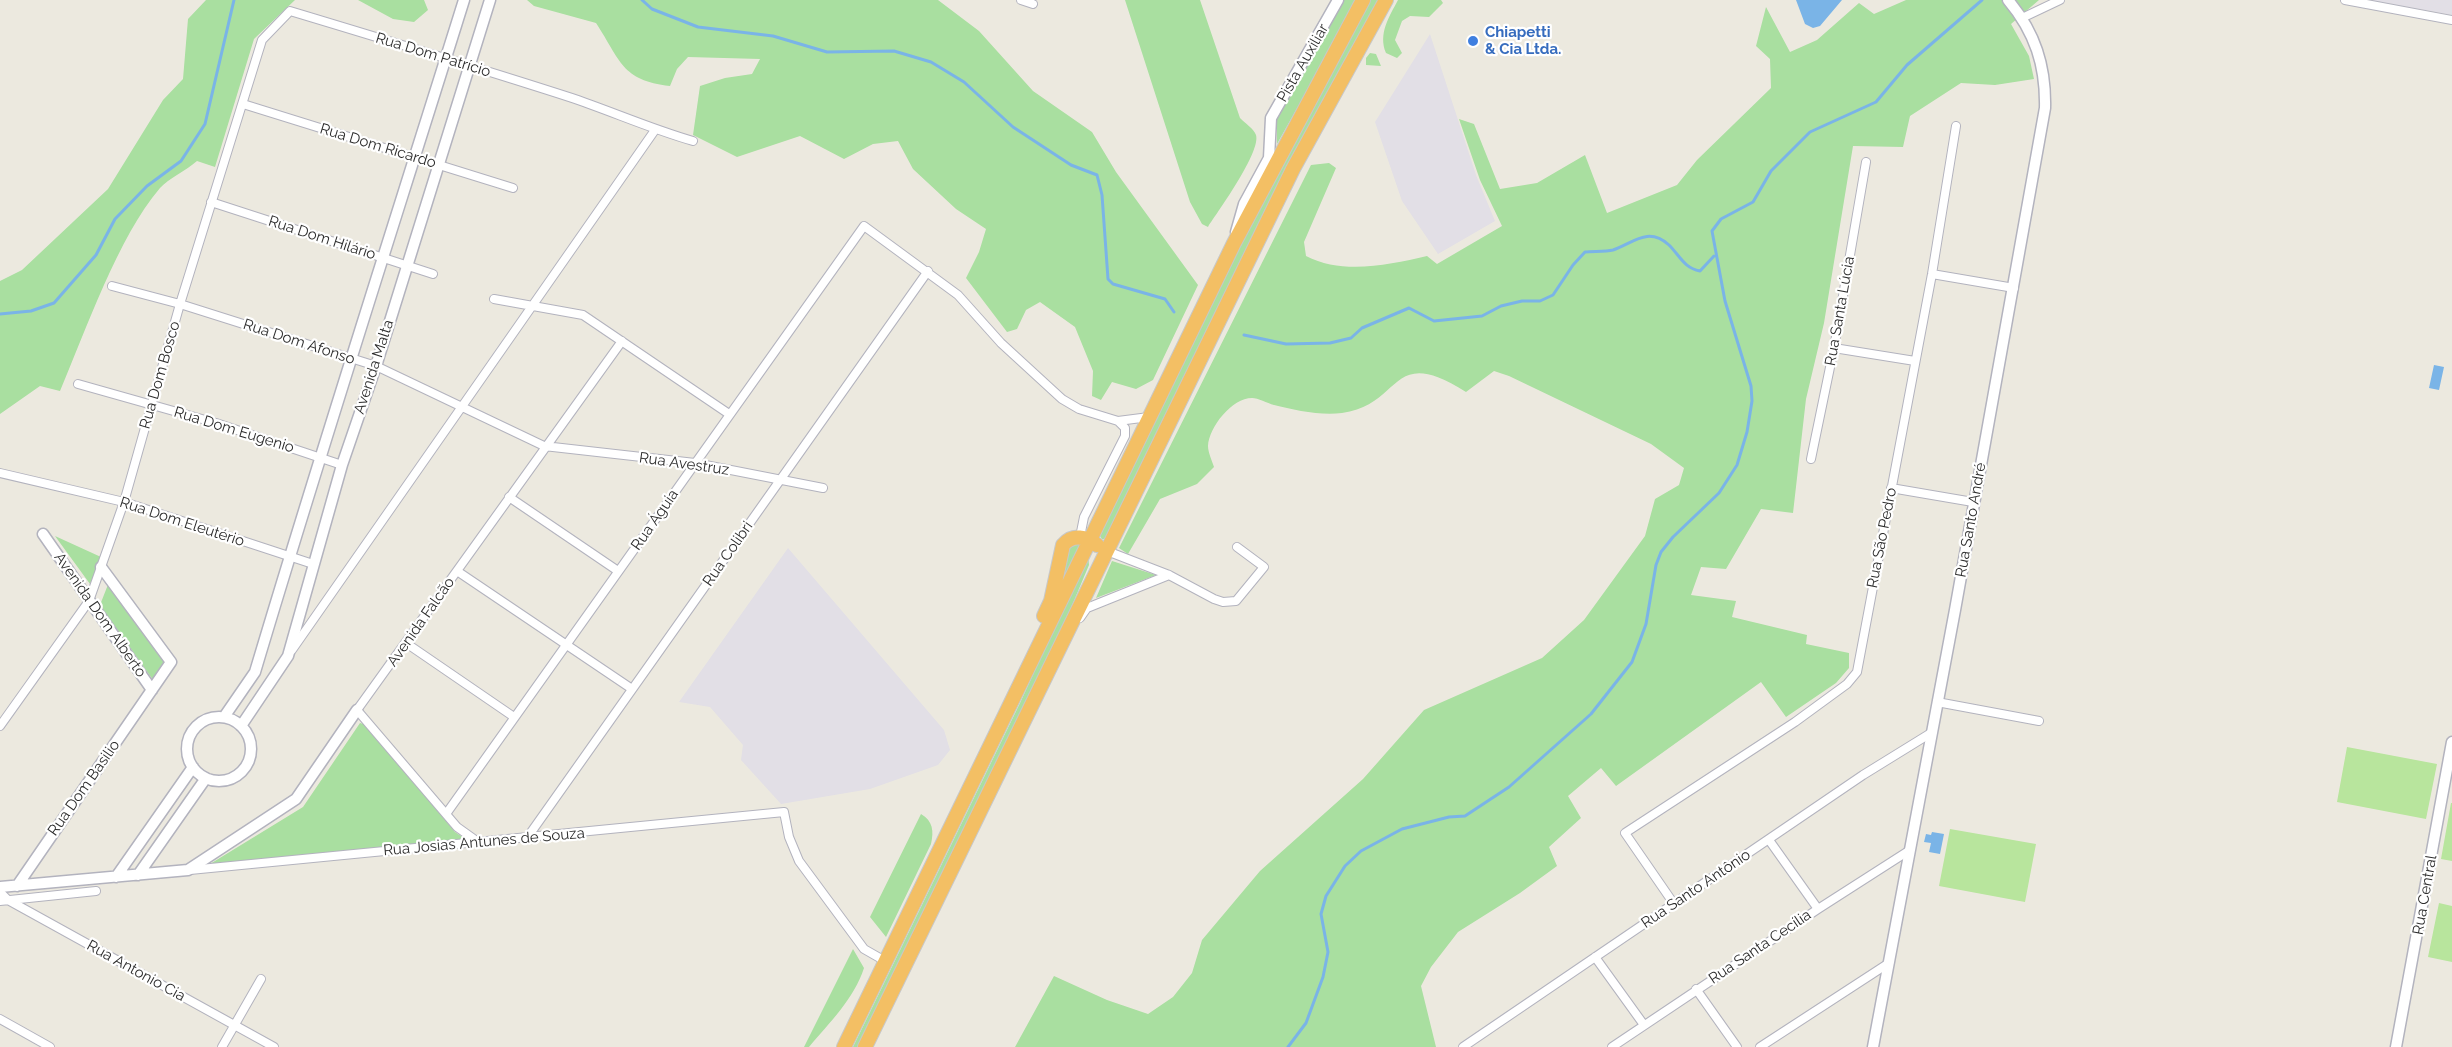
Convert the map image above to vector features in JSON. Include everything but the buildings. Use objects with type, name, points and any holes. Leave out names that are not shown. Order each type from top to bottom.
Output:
[{"type":"highway","points":[[1093,543],[1149,417],[1234,243],[1363,0]]},
{"type":"highway","points":[[844,1047],[992,743],[1093,543],[1386,0]]},
{"type":"highway","points":[[992,743],[1051,601],[1063,545],[1068,539],[1093,543]]},
{"type":"highway","points":[[865,1047],[1061,643],[1097,551],[1093,543]]},
{"type":"street","name":"Avenida Malta","points":[[224,717],[250,683],[255,672],[350,358],[384,258],[464,0]]},
{"type":"street","name":"Avenida Malta","points":[[241,726],[288,656],[342,465],[376,366],[489,0]]},
{"type":"street","points":[[1021,0],[1033,4]]},
{"type":"street","name":"Pista Auxiliar","points":[[1234,243],[1240,214],[1269,158],[1271,117],[1338,0]]},
{"type":"street","name":"Rua Santo André","points":[[1873,1047],[2014,288],[2045,108],[2043,67],[2035,41],[2008,0]]},
{"type":"street","points":[[2022,18],[2060,0]]},
{"type":"street","points":[[2345,0],[2452,20]]},
{"type":"street","name":"Rua Dom Patrício","points":[[290,12],[470,65],[693,141]]},
{"type":"street","name":"Rua Dom Bosco","points":[[0,726],[89,601],[124,502],[180,304],[262,40],[290,12]]},
{"type":"street","name":"Rua Dom Ricardo","points":[[243,104],[513,188]]},
{"type":"street","name":"Rua São Pedro","points":[[1674,904],[1624,833],[1794,722],[1851,681],[1857,672],[1932,274],[1956,126]]},
{"type":"street","points":[[288,656],[656,130]]},
{"type":"street","name":"Rua Santa Lúcia","points":[[1811,459],[1834,348],[1866,162]]},
{"type":"street","name":"Rua Dom Hilário","points":[[211,202],[433,274]]},
{"type":"street","name":"Rua Águia","points":[[446,814],[864,226],[928,271]]},
{"type":"street","points":[[928,271],[958,295],[1001,343],[1062,399],[1079,409],[1118,421],[1149,417]]},
{"type":"street","name":"Rua Colibri","points":[[527,838],[928,271]]},
{"type":"street","points":[[1932,274],[2014,288]]},
{"type":"street","name":"Rua Dom Afonso","points":[[112,286],[180,304],[376,366],[544,446]]},
{"type":"street","points":[[494,299],[583,315],[729,414]]},
{"type":"street","name":"Avenida Falcão","points":[[188,870],[296,799],[544,446],[622,341]]},
{"type":"street","points":[[1834,348],[1915,361]]},
{"type":"street","name":"Rua Dom Eugenio","points":[[78,384],[216,423],[342,465]]},
{"type":"street","points":[[1118,421],[1125,428],[1125,436],[1084,517],[1093,543],[1170,575],[1223,602],[1236,601],[1264,567],[1237,547]]},
{"type":"street","name":"Rua Avestruz","points":[[544,446],[695,463],[823,488]]},
{"type":"street","name":"Rua Dom Eleutério","points":[[0,473],[124,502],[314,564]]},
{"type":"street","points":[[1891,488],[1973,502]]},
{"type":"street","points":[[509,497],[618,571]]},
{"type":"street","name":"Avenida Dom Alberto","points":[[43,534],[152,690],[171,662],[101,567]]},
{"type":"street","points":[[457,571],[632,689]]},
{"type":"street","points":[[1061,643],[1087,608],[1170,575]]},
{"type":"street","points":[[406,643],[514,717]]},
{"type":"street","name":"Rua Dom Basilio","points":[[17,886],[152,690]]},
{"type":"street","points":[[1937,702],[2039,721]]},
{"type":"street","points":[[357,710],[457,827],[478,842]]},
{"type":"street","points":[[224,717],[241,726],[251,744],[248,764],[239,774],[226,780],[206,778],[193,767],[187,748],[194,729],[210,718],[224,717]]},
{"type":"street","name":"Rua Santo Antônio","points":[[1463,1047],[1769,840],[1931,734]]},
{"type":"street","name":"Rua Central","points":[[2396,1047],[2452,742]]},
{"type":"street","points":[[116,877],[193,767]]},
{"type":"street","points":[[138,875],[206,778]]},
{"type":"street","name":"Rua Josias Antunes de Souza","points":[[0,887],[784,812],[789,837],[799,861],[864,949],[885,961]]},
{"type":"street","points":[[1769,840],[1818,909]]},
{"type":"street","name":"Rua Santa Cecília","points":[[1612,1047],[1696,989],[1910,850]]},
{"type":"street","points":[[4,900],[96,891]]},
{"type":"street","name":"Rua Antonio Cia","points":[[0,892],[4,900],[274,1047]]},
{"type":"street","points":[[1595,957],[1644,1024]]},
{"type":"street","points":[[1760,1047],[1889,963]]},
{"type":"street","points":[[222,1047],[261,979]]},
{"type":"street","points":[[1696,989],[1737,1047]]},
{"type":"street","points":[[0,1019],[50,1047]]},
{"type":"shaded area","points":[[2370,0],[2452,0],[2452,15]]},
{"type":"shaded area","points":[[1430,34],[1476,175],[1495,221],[1438,254],[1402,201],[1375,122]]},
{"type":"shaded area","points":[[788,548],[944,730],[950,750],[938,765],[870,789],[781,804],[741,760],[743,745],[710,707],[679,702]]},
{"type":"green space","points":[[206,0],[295,0],[254,39],[215,167],[197,161],[168,181],[145,208],[130,232],[104,285],[60,391],[40,386],[0,414],[0,281],[22,270],[108,189],[163,100],[183,79],[188,19]]},
{"type":"green space","points":[[358,0],[424,0],[428,10],[414,22],[393,19]]},
{"type":"green space","points":[[527,0],[938,0],[979,31],[1033,91],[1092,132],[1116,172],[1198,285],[1153,380],[1136,389],[1112,382],[1101,400],[1092,396],[1093,371],[1075,327],[1040,302],[1026,310],[1017,329],[1007,332],[966,278],[979,252],[986,229],[956,209],[913,169],[898,141],[873,144],[844,159],[800,136],[737,157],[693,135],[700,86],[725,78],[752,74],[760,59],[688,57],[677,69],[670,86],[654,83],[641,79],[624,66],[596,23],[534,6]]},
{"type":"green space","points":[[1125,0],[1200,0],[1240,118],[1256,135],[1256,143],[1246,167],[1208,227],[1202,224],[1190,202]]},
{"type":"green space","points":[[1344,0],[1358,0],[1277,144],[1277,116]]},
{"type":"green space","points":[[1370,0],[1381,0],[1106,539],[1102,539],[1100,536],[1253,219]]},
{"type":"green space","points":[[1398,0],[1441,0],[1443,3],[1429,17],[1410,16],[1402,21],[1395,40],[1402,53],[1397,58],[1386,53],[1383,39],[1391,13]]},
{"type":"green space","points":[[1906,0],[2039,0],[2011,24],[2029,56],[2034,79],[1995,85],[1961,83],[1910,116],[1903,147],[1853,146],[1824,323],[1806,399],[1793,513],[1761,509],[1726,569],[1701,567],[1691,595],[1736,601],[1732,617],[1807,635],[1806,644],[1849,653],[1849,668],[1836,683],[1786,717],[1761,682],[1616,786],[1601,768],[1568,796],[1581,818],[1549,847],[1557,866],[1520,893],[1458,932],[1431,967],[1421,986],[1436,1047],[1015,1047],[1054,976],[1107,1000],[1148,1014],[1173,997],[1192,973],[1202,940],[1260,871],[1363,779],[1424,710],[1542,658],[1584,620],[1645,536],[1655,499],[1679,485],[1684,468],[1651,444],[1509,376],[1494,371],[1466,392],[1441,378],[1423,373],[1409,375],[1362,408],[1342,413],[1299,411],[1254,398],[1244,399],[1237,403],[1217,422],[1209,438],[1208,448],[1214,467],[1197,484],[1160,499],[1128,554],[1119,548],[1311,165],[1329,163],[1336,168],[1304,242],[1306,256],[1320,262],[1350,267],[1381,265],[1427,256],[1437,264],[1502,226],[1480,180],[1459,119],[1474,124],[1500,189],[1537,183],[1585,155],[1607,213],[1677,185],[1697,160],[1771,88],[1770,59],[1756,46],[1766,7],[1790,52],[1817,40],[1859,3],[1874,14]]},
{"type":"green space","points":[[1370,53],[1376,54],[1381,66],[1366,65],[1366,58]]},
{"type":"green space","points":[[55,536],[101,557],[90,584]]},
{"type":"green space","points":[[1082,542],[1054,602],[1069,545]]},
{"type":"green space","points":[[1088,555],[1089,565],[1029,708],[863,1047],[853,1047],[1020,703]]},
{"type":"green space","points":[[1112,561],[1156,575],[1096,598]]},
{"type":"green space","points":[[109,582],[167,661],[153,680],[100,605]]},
{"type":"green space","points":[[360,723],[367,725],[455,832],[467,840],[210,864],[303,807]]},
{"type":"green space","points":[[2347,747],[2437,764],[2426,819],[2337,802]]},
{"type":"green space","points":[[2452,803],[2452,861],[2441,859]]},
{"type":"green space","points":[[921,814],[932,827],[931,844],[886,937],[870,917]]},
{"type":"green space","points":[[1950,829],[2036,844],[2025,902],[1939,886]]},
{"type":"green space","points":[[2439,903],[2452,906],[2452,962],[2428,957]]},
{"type":"green space","points":[[853,949],[864,968],[860,979],[833,1020],[809,1047],[804,1047]]},
{"type":"water","points":[[1796,0],[1842,0],[1820,26],[1813,28],[1805,24]]},
{"type":"water","points":[[2434,365],[2444,367],[2439,390],[2429,388]]},
{"type":"water","points":[[1932,832],[1944,834],[1940,854],[1929,852],[1931,843],[1924,842],[1926,834],[1931,835]]},
{"type":"waterway","points":[[0,314],[31,311],[54,303],[96,255],[115,219],[147,186],[181,161],[205,124],[234,0]]},
{"type":"waterway","points":[[642,0],[652,9],[698,27],[773,36],[827,52],[894,51],[931,62],[964,82],[1013,127],[1071,165],[1097,175],[1102,195],[1108,279],[1113,284],[1165,299],[1174,312]]},
{"type":"waterway","points":[[1288,1047],[1306,1023],[1323,977],[1328,952],[1321,914],[1326,896],[1345,866],[1361,851],[1402,829],[1449,817],[1465,816],[1509,787],[1591,714],[1632,662],[1646,624],[1656,565],[1661,552],[1673,537],[1719,493],[1737,465],[1747,432],[1752,401],[1751,386],[1725,301],[1712,231],[1721,219],[1753,202],[1771,171],[1810,132],[1876,102],[1907,65],[1982,0]]},
{"type":"waterway","points":[[1244,335],[1286,344],[1330,343],[1351,338],[1362,328],[1409,308],[1434,321],[1482,316],[1501,306],[1522,301],[1540,301],[1553,295],[1573,265],[1585,252],[1613,250],[1647,236],[1661,239],[1686,264],[1700,271],[1714,256]]},
{"type":"place","name":"Chiapetti & Cia Ltda.","points":[[1473,41]]}]
